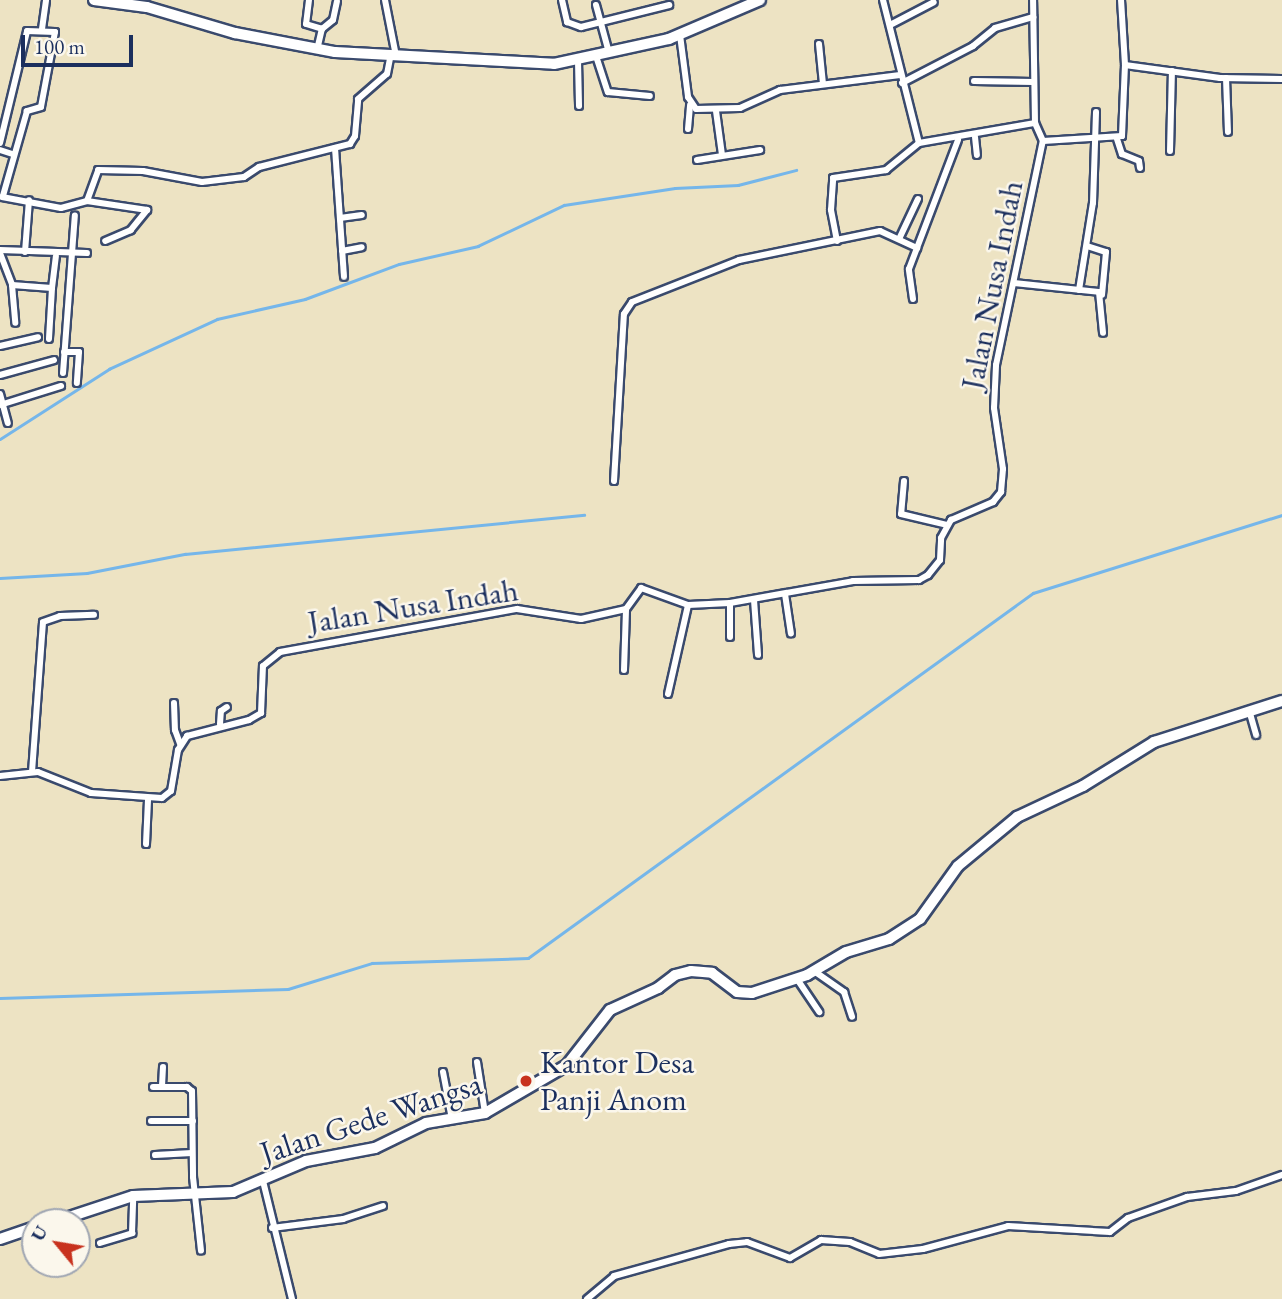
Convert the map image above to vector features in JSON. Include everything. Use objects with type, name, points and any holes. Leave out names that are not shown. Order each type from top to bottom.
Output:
[{"type":"street","points":[[42,29],[46,0]]},
{"type":"street","points":[[94,0],[147,7],[235,33],[317,50],[393,58],[554,64],[578,61],[680,35],[760,0]]},
{"type":"street","points":[[309,0],[306,24],[322,29]]},
{"type":"street","points":[[87,201],[98,170],[136,170],[202,182],[244,177],[259,167],[353,141],[358,99],[387,74],[393,58],[384,0]]},
{"type":"street","points":[[562,0],[570,24],[601,24],[669,5]]},
{"type":"street","points":[[883,0],[892,24],[902,83],[919,143]]},
{"type":"street","name":"Jalan Nusa Indah","points":[[180,744],[194,732],[220,724],[249,720],[261,713],[263,666],[273,654],[517,609],[572,620],[626,609],[642,588],[688,605],[730,603],[853,581],[919,580],[937,566],[947,525],[960,515],[993,502],[1001,492],[995,387],[1043,141],[1035,123],[1033,0]]},
{"type":"street","points":[[1121,0],[1125,65],[1124,121],[1117,139],[1122,154],[1139,161],[1140,168]]},
{"type":"street","points":[[317,50],[322,29],[333,20],[337,1]]},
{"type":"street","points":[[892,24],[934,2]]},
{"type":"street","points":[[596,5],[609,53]]},
{"type":"street","points":[[902,83],[973,46],[995,28],[1033,17]]},
{"type":"street","points":[[0,143],[27,31],[42,29],[57,36],[41,107],[27,111],[1,197],[61,208],[87,201],[147,210],[136,226],[105,241]]},
{"type":"street","points":[[680,35],[690,105],[688,128]]},
{"type":"street","points":[[819,44],[823,84]]},
{"type":"street","points":[[596,56],[608,93],[650,96]]},
{"type":"street","points":[[578,61],[579,106]]},
{"type":"street","points":[[1125,65],[1226,78],[1282,79]]},
{"type":"street","points":[[1170,151],[1172,71]]},
{"type":"street","points":[[690,105],[716,111],[755,105],[780,90],[901,75]]},
{"type":"street","points":[[1226,78],[1228,132]]},
{"type":"street","points":[[974,81],[1033,82]]},
{"type":"street","points":[[716,111],[722,155]]},
{"type":"street","points":[[1079,290],[1087,246],[1097,140],[1096,112]]},
{"type":"street","points":[[837,241],[831,180],[886,170],[919,143],[958,140],[1035,123]]},
{"type":"street","points":[[975,137],[977,155]]},
{"type":"street","points":[[1043,141],[1117,139]]},
{"type":"street","points":[[913,299],[908,274],[958,140]]},
{"type":"street","points":[[335,148],[344,277]]},
{"type":"street","points":[[0,150],[12,155]]},
{"type":"street","points":[[697,159],[760,150]]},
{"type":"street","points":[[900,237],[918,198]]},
{"type":"street","points":[[25,251],[29,200]]},
{"type":"street","points":[[63,373],[70,253],[75,215]]},
{"type":"street","points":[[340,218],[362,215]]},
{"type":"street","points":[[614,481],[624,314],[632,302],[739,260],[880,231],[900,237],[918,248]]},
{"type":"street","points":[[1087,246],[1106,252],[1102,295],[1103,333]]},
{"type":"street","points":[[342,251],[362,247]]},
{"type":"street","points":[[15,323],[12,285],[0,252],[87,253]]},
{"type":"street","points":[[49,339],[56,256]]},
{"type":"street","points":[[1014,283],[1102,295]]},
{"type":"street","points":[[12,285],[52,288]]},
{"type":"street","points":[[0,346],[38,337]]},
{"type":"street","points":[[64,352],[79,352],[77,383]]},
{"type":"street","points":[[0,374],[54,360]]},
{"type":"street","points":[[1,405],[61,386]]},
{"type":"street","points":[[0,394],[8,423]]},
{"type":"street","points":[[904,481],[901,514],[947,525]]},
{"type":"street","points":[[785,594],[791,634]]},
{"type":"street","points":[[754,600],[758,655]]},
{"type":"street","points":[[730,603],[730,637]]},
{"type":"street","points":[[668,694],[688,605]]},
{"type":"street","points":[[624,670],[626,609]]},
{"type":"street","points":[[32,772],[43,622],[54,617],[94,615]]},
{"type":"street","name":"Jalan Gede Wangsa","points":[[91,1210],[133,1196],[233,1192],[306,1161],[369,1150],[426,1123],[485,1113],[567,1065],[610,1010],[680,972],[716,975],[745,994],[797,979],[846,952],[907,930],[964,859],[1017,817],[1083,786],[1154,742],[1249,709],[1282,701]]},
{"type":"street","points":[[0,776],[32,772],[81,790],[148,800],[171,791],[180,744],[176,737],[174,703]]},
{"type":"street","points":[[220,724],[222,710],[228,707]]},
{"type":"street","points":[[1249,709],[1256,735]]},
{"type":"street","points":[[146,844],[148,800]]},
{"type":"street","points":[[814,971],[844,992],[852,1017]]},
{"type":"street","points":[[797,979],[819,1012]]},
{"type":"street","points":[[477,1062],[485,1113]]},
{"type":"street","points":[[162,1086],[163,1067]]},
{"type":"street","points":[[443,1072],[452,1119]]},
{"type":"street","points":[[153,1087],[191,1089],[194,1195],[201,1251]]},
{"type":"street","points":[[151,1121],[193,1121]]},
{"type":"street","points":[[155,1155],[192,1153]]},
{"type":"street","points":[[587,1299],[614,1276],[729,1244],[747,1242],[790,1258],[821,1240],[850,1242],[879,1254],[923,1250],[1008,1226],[1110,1232],[1128,1218],[1187,1196],[1236,1191],[1282,1175]]},
{"type":"street","points":[[263,1181],[272,1228],[292,1299]]},
{"type":"street","points":[[100,1242],[132,1233],[133,1196]]},
{"type":"street","points":[[272,1228],[343,1219],[383,1206]]},
{"type":"street","points":[[0,1239],[21,1232]]},
{"type":"waterway","points":[[0,439],[109,369],[217,319],[305,299],[399,264],[478,246],[564,205],[675,188],[738,185],[796,170]]},
{"type":"waterway","points":[[0,578],[87,573],[185,554],[584,515]]},
{"type":"waterway","points":[[0,998],[288,989],[372,963],[528,958],[1033,593],[1282,515]]},
{"type":"place","name":"Kantor Desa Panji Anom","points":[[526,1081]]}]
